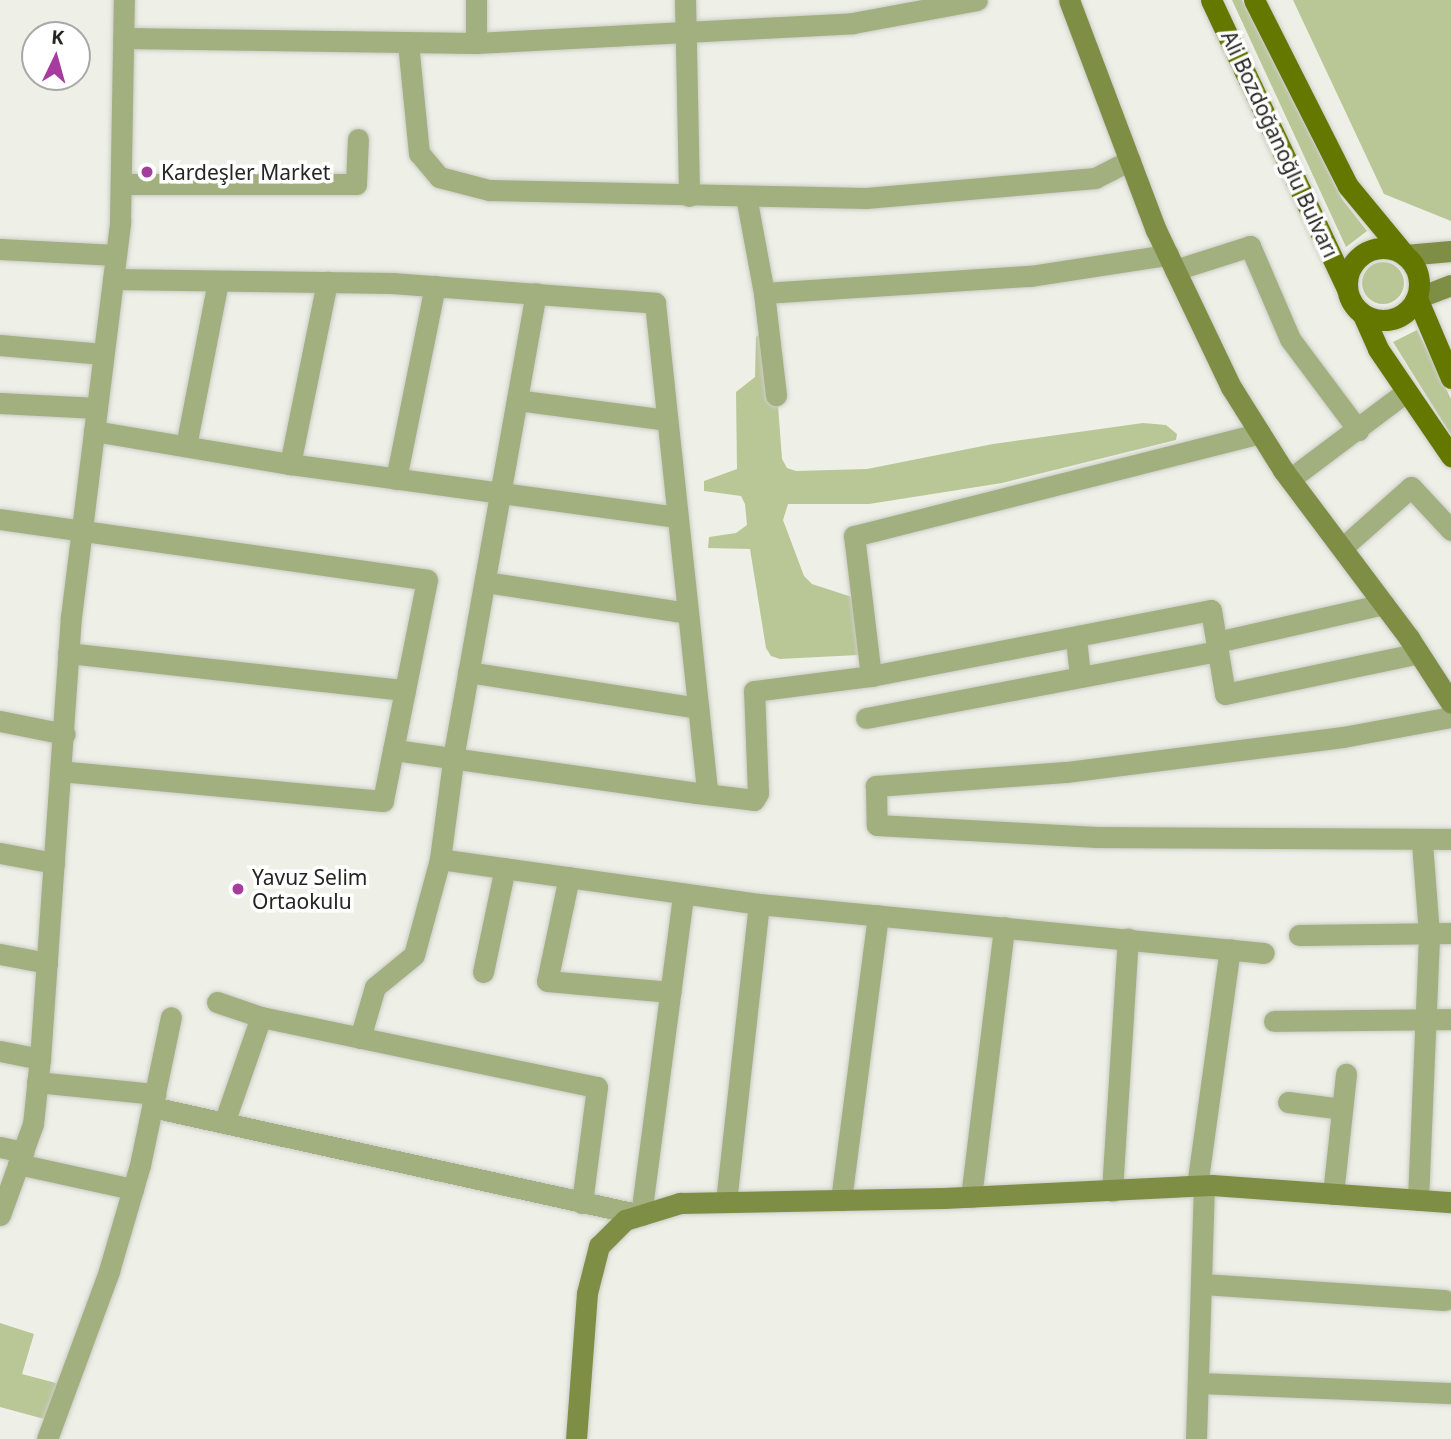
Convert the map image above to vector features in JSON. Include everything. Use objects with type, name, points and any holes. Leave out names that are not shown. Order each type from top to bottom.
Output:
[{"type":"main road","name":"Ali Bozdoğanoğlu Bulvarı","points":[[1211,0],[1347,289]]},
{"type":"main road","name":"Ali Bozdoğanoğlu Bulvarı","points":[[1254,0],[1348,186],[1405,255]]},
{"type":"main road","points":[[1451,378],[1417,298],[1418,275],[1405,255],[1382,248],[1360,256],[1352,265],[1347,289],[1363,315],[1378,349],[1451,456]]},
{"type":"main road","points":[[1363,315],[1390,320],[1402,316],[1417,298]]},
{"type":"street","points":[[0,1215],[33,1124],[40,1059],[60,771],[65,734],[68,653],[116,255],[121,184],[124,0]]},
{"type":"street","points":[[476,0],[476,43]]},
{"type":"street","points":[[685,0],[689,196]]},
{"type":"street","points":[[124,38],[476,43],[853,23],[977,0]]},
{"type":"street","points":[[1069,0],[1172,262],[1231,387],[1290,479],[1384,604],[1451,703]]},
{"type":"street","points":[[408,43],[419,153],[439,177],[489,190],[866,198],[1095,178],[1130,160]]},
{"type":"street","points":[[121,184],[356,184],[358,138]]},
{"type":"street","points":[[746,196],[764,293],[776,395]]},
{"type":"street","points":[[764,293],[1030,276],[1172,262],[1250,246],[1290,339],[1358,430]]},
{"type":"street","points":[[0,249],[116,255]]},
{"type":"street","points":[[1405,255],[1451,251]]},
{"type":"street","points":[[113,279],[435,286],[655,303],[708,790],[697,793]]},
{"type":"street","points":[[186,446],[218,281]]},
{"type":"street","points":[[290,464],[327,282]]},
{"type":"street","points":[[1417,298],[1451,285]]},
{"type":"street","points":[[396,479],[435,286]]},
{"type":"street","points":[[360,1038],[375,987],[414,955],[440,859],[453,760],[536,293]]},
{"type":"street","points":[[0,345],[103,354]]},
{"type":"street","points":[[1290,479],[1406,392]]},
{"type":"street","points":[[517,400],[667,420]]},
{"type":"street","points":[[0,403],[97,408]]},
{"type":"street","points":[[94,431],[500,495],[677,517]]},
{"type":"street","points":[[871,676],[854,536],[1260,433]]},
{"type":"street","points":[[1342,548],[1411,487],[1451,530]]},
{"type":"street","points":[[0,519],[427,580],[383,801],[60,771]]},
{"type":"street","points":[[485,582],[687,613]]},
{"type":"street","points":[[866,718],[1080,677],[1384,604]]},
{"type":"street","points":[[393,751],[754,800],[758,793],[754,691],[871,676],[1212,610],[1225,694],[1419,653]]},
{"type":"street","points":[[1076,638],[1080,677]]},
{"type":"street","points":[[68,653],[405,690]]},
{"type":"street","points":[[468,672],[698,708]]},
{"type":"street","points":[[1451,717],[1343,737],[1065,772],[876,786],[877,825],[1097,837],[1422,842],[1451,839]]},
{"type":"street","points":[[0,721],[65,734]]},
{"type":"street","points":[[1418,1200],[1429,934],[1422,842]]},
{"type":"street","points":[[0,853],[54,863]]},
{"type":"street","points":[[440,859],[759,904],[1264,953]]},
{"type":"street","points":[[483,972],[505,868]]},
{"type":"street","points":[[569,877],[547,981],[671,992]]},
{"type":"street","points":[[641,1216],[684,894]]},
{"type":"street","points":[[726,1202],[759,904]]},
{"type":"street","points":[[841,1200],[878,915]]},
{"type":"street","points":[[971,1197],[1004,927]]},
{"type":"street","points":[[1299,935],[1451,933]]},
{"type":"street","points":[[1112,1191],[1128,939]]},
{"type":"street","points":[[1196,1439],[1202,1284],[1200,1186],[1230,949]]},
{"type":"street","points":[[0,954],[47,963]]},
{"type":"street","points":[[217,1002],[261,1017],[597,1087],[582,1203]]},
{"type":"street","points":[[47,1439],[133,1189],[171,1017]]},
{"type":"street","points":[[224,1123],[261,1017]]},
{"type":"street","points":[[1274,1021],[1451,1019]]},
{"type":"street","points":[[0,1051],[40,1059]]},
{"type":"street","points":[[1333,1194],[1346,1074]]},
{"type":"street","points":[[37,1082],[154,1100],[224,1123],[641,1216]]},
{"type":"street","points":[[1288,1102],[1342,1110]]},
{"type":"street","points":[[0,1147],[20,1158],[133,1189]]},
{"type":"street","points":[[576,1439],[587,1293],[599,1246],[625,1220],[680,1203],[971,1197],[1200,1186],[1451,1202]]},
{"type":"street","points":[[1202,1284],[1444,1300]]},
{"type":"street","points":[[1198,1383],[1451,1393]]},
{"type":"green space","points":[[1232,0],[1242,0],[1342,199],[1367,231],[1346,247]]},
{"type":"green space","points":[[1293,0],[1451,0],[1451,221],[1384,194]]},
{"type":"green space","points":[[1383,262],[1398,268],[1404,283],[1398,298],[1383,304],[1368,298],[1362,283],[1368,268]]},
{"type":"green space","points":[[772,324],[782,459],[787,468],[796,471],[867,469],[993,444],[1143,423],[1166,425],[1177,434],[1176,440],[1002,483],[869,504],[788,504],[783,520],[804,576],[812,584],[861,600],[858,655],[780,659],[771,656],[766,648],[750,549],[708,548],[709,537],[736,533],[747,525],[745,504],[741,496],[704,491],[704,481],[737,469],[736,392],[755,377],[756,337]]},
{"type":"green space","points":[[1417,330],[1451,399],[1451,435],[1393,342]]},
{"type":"green space","points":[[0,1323],[34,1334],[22,1374],[67,1386],[59,1423],[0,1407]]},
{"type":"place","name":"Kardeşler Market","points":[[147,172]]},
{"type":"place","name":"Yavuz Selim Ortaokulu","points":[[238,889]]}]
